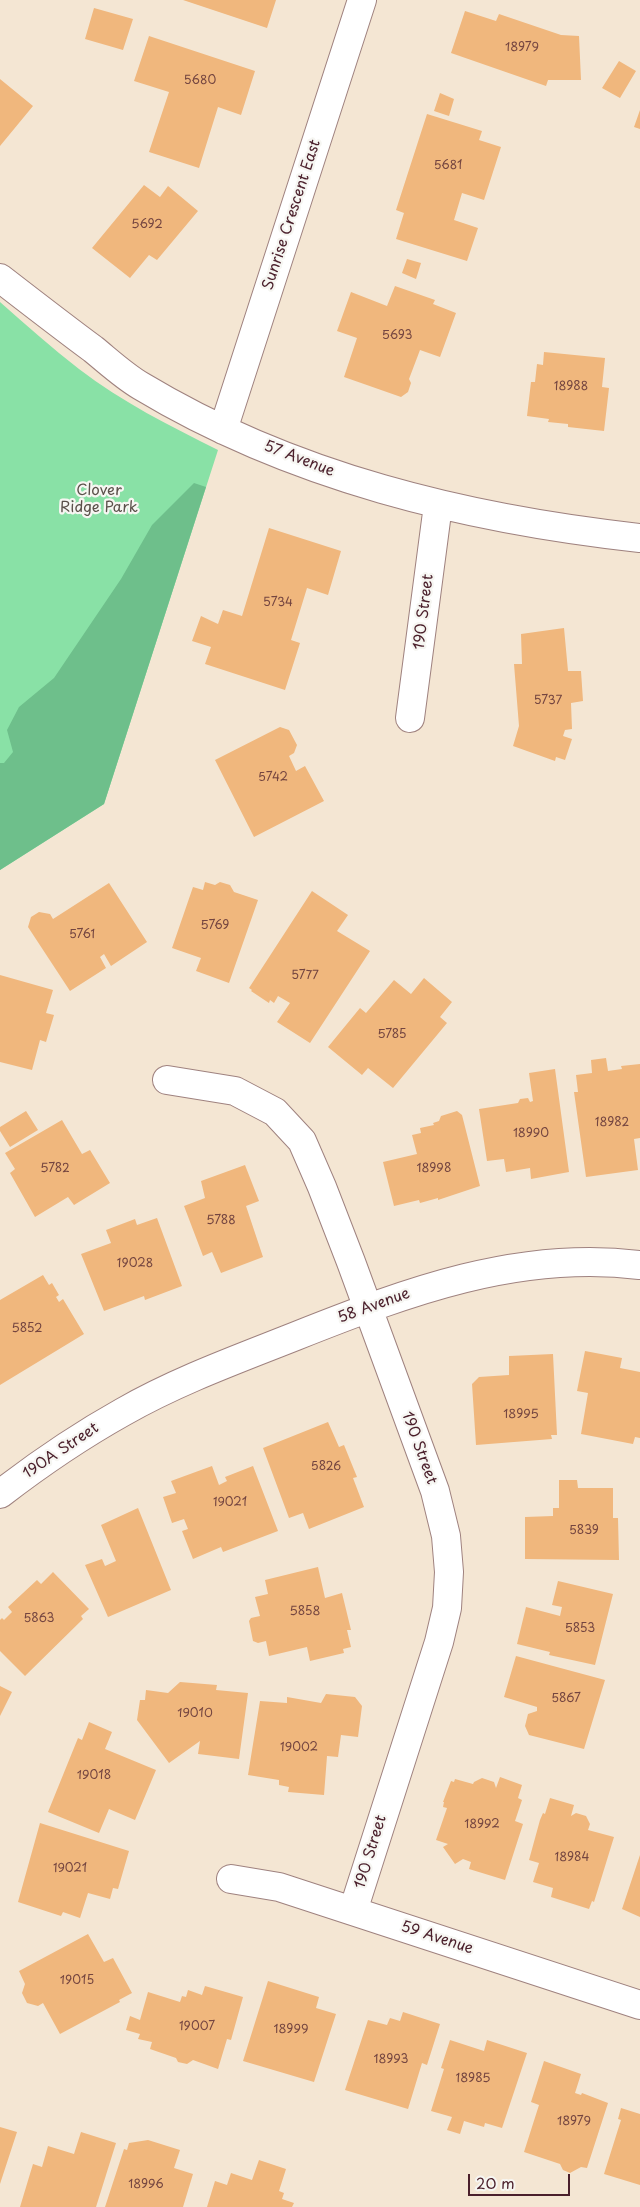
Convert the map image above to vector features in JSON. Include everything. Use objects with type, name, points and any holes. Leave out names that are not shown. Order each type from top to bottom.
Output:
[{"type":"street","name":"Sunrise Crescent East","points":[[223,430],[362,0]]},
{"type":"street","name":"57 Avenue","points":[[0,278],[139,385],[223,430],[276,452],[357,481],[438,505],[556,528],[640,538]]},
{"type":"street","name":"190 Street","points":[[410,718],[438,505]]},
{"type":"street","name":"190 Street","points":[[167,1080],[235,1091],[275,1112],[302,1141],[322,1187],[435,1491],[446,1536],[449,1572],[447,1608],[439,1642],[353,1911]]},
{"type":"street","name":"58 Avenue","points":[[124,1411],[186,1381],[367,1307],[425,1288],[486,1274],[554,1262],[610,1261],[640,1264]]},
{"type":"street","name":"190A Street","points":[[0,1494],[68,1444],[124,1411]]},
{"type":"street","name":"59 Avenue","points":[[231,1879],[279,1887],[640,2006]]},
{"type":"green space","name":"Clover Ridge Park","points":[[0,302],[95,381],[147,413],[218,450],[104,804],[0,870]]},
{"type":"green space","points":[[194,483],[206,487],[104,804],[0,870],[0,763],[4,763],[13,752],[7,730],[19,707],[54,678],[121,579],[152,525]]},
{"type":"building","points":[[183,0],[276,0],[267,28]]},
{"type":"building","points":[[94,8],[133,19],[123,50],[85,39]]},
{"type":"building","points":[[465,11],[496,21],[499,14],[561,35],[579,36],[581,80],[548,80],[546,86],[451,53]]},
{"type":"building","points":[[149,36],[255,71],[241,115],[218,107],[199,168],[149,152],[169,92],[134,81]]},
{"type":"building","points":[[619,61],[636,71],[620,98],[602,88]]},
{"type":"building","points":[[0,79],[33,106],[0,146]]},
{"type":"building","points":[[440,93],[454,99],[449,116],[434,111]]},
{"type":"building","points":[[640,110],[640,129],[634,127]]},
{"type":"building","points":[[427,114],[482,131],[479,140],[501,147],[484,200],[462,193],[454,220],[478,228],[467,261],[396,239],[404,213],[396,210]]},
{"type":"building","points":[[144,185],[160,197],[168,186],[198,211],[157,260],[149,255],[130,278],[92,248]]},
{"type":"building","points":[[407,259],[421,263],[416,279],[402,273]]},
{"type":"building","points":[[395,286],[435,300],[433,304],[456,313],[440,357],[420,350],[409,379],[411,383],[408,392],[401,397],[344,377],[357,338],[337,331],[351,292],[387,306]]},
{"type":"building","points":[[544,352],[605,358],[602,387],[609,388],[604,431],[568,427],[568,424],[548,422],[549,419],[527,416],[531,382],[535,382],[537,364],[543,365]]},
{"type":"building","points":[[269,528],[341,551],[328,595],[307,588],[291,640],[300,643],[285,690],[205,664],[211,647],[192,641],[201,616],[218,624],[223,610],[242,616]]},
{"type":"building","points":[[564,628],[568,671],[581,671],[583,701],[571,703],[572,729],[565,730],[563,736],[572,739],[565,760],[556,757],[555,761],[513,746],[519,726],[514,664],[522,664],[521,634]]},
{"type":"building","points":[[280,727],[289,730],[297,745],[294,753],[289,756],[296,771],[305,766],[324,801],[254,837],[215,760]]},
{"type":"building","points":[[205,882],[215,885],[220,882],[230,885],[234,892],[258,900],[229,983],[196,971],[201,958],[172,948],[193,887],[203,890]]},
{"type":"building","points":[[109,883],[147,942],[111,966],[104,954],[100,957],[106,968],[70,991],[28,927],[31,917],[39,912],[50,914],[53,919]]},
{"type":"building","points":[[312,891],[348,915],[337,931],[370,951],[310,1043],[277,1022],[290,1003],[278,996],[274,1003],[270,1000],[269,1003],[249,988]]},
{"type":"building","points":[[0,975],[53,990],[46,1013],[54,1015],[46,1042],[40,1040],[32,1070],[0,1062]]},
{"type":"building","points":[[424,978],[452,1002],[440,1017],[447,1023],[393,1088],[368,1068],[362,1075],[328,1047],[360,1008],[366,1013],[394,980],[411,994]]},
{"type":"building","points":[[606,1058],[608,1071],[622,1069],[621,1066],[640,1064],[640,1138],[634,1139],[638,1170],[586,1177],[574,1092],[578,1092],[576,1075],[592,1073],[591,1060]]},
{"type":"building","points":[[555,1069],[569,1172],[531,1179],[530,1168],[506,1172],[504,1159],[487,1161],[479,1109],[518,1103],[520,1099],[528,1098],[530,1102],[533,1101],[529,1073]]},
{"type":"building","points":[[26,1111],[38,1130],[10,1147],[0,1131],[0,1127]]},
{"type":"building","points":[[457,1111],[462,1115],[480,1186],[438,1200],[438,1198],[420,1203],[419,1200],[394,1206],[383,1162],[417,1154],[412,1135],[421,1133],[420,1128],[434,1125],[433,1123],[439,1121],[441,1116]]},
{"type":"building","points":[[62,1120],[82,1154],[90,1150],[110,1183],[74,1205],[68,1197],[35,1217],[10,1173],[15,1169],[5,1153]]},
{"type":"building","points":[[245,1165],[259,1201],[246,1206],[263,1257],[221,1273],[212,1252],[203,1256],[184,1206],[205,1198],[201,1181]]},
{"type":"building","points":[[157,1218],[182,1286],[145,1300],[144,1296],[104,1311],[81,1254],[111,1243],[106,1230],[135,1219],[137,1225]]},
{"type":"building","points":[[43,1275],[49,1285],[52,1283],[59,1295],[56,1297],[59,1302],[63,1299],[84,1334],[0,1385],[0,1300]]},
{"type":"building","points":[[585,1351],[622,1358],[620,1368],[640,1372],[640,1438],[635,1437],[633,1444],[581,1434],[588,1393],[577,1391]]},
{"type":"building","points":[[553,1354],[557,1435],[551,1435],[552,1439],[476,1445],[472,1384],[479,1377],[509,1375],[509,1356]]},
{"type":"building","points":[[328,1422],[339,1447],[344,1445],[357,1477],[353,1478],[364,1507],[309,1529],[303,1513],[289,1518],[263,1448]]},
{"type":"building","points":[[212,1466],[219,1485],[227,1481],[225,1477],[253,1466],[278,1531],[223,1552],[221,1547],[193,1559],[182,1531],[188,1529],[184,1519],[172,1523],[163,1497],[176,1493],[171,1481]]},
{"type":"building","points":[[559,1480],[577,1480],[578,1488],[613,1488],[613,1518],[618,1518],[619,1560],[525,1559],[525,1517],[553,1516],[553,1508],[559,1508]]},
{"type":"building","points":[[138,1508],[171,1590],[108,1617],[85,1565],[102,1559],[105,1566],[116,1561],[101,1525]]},
{"type":"building","points":[[318,1567],[325,1598],[342,1593],[351,1630],[347,1630],[351,1647],[343,1649],[344,1653],[310,1661],[307,1647],[269,1656],[266,1641],[258,1643],[253,1641],[249,1621],[251,1618],[260,1616],[255,1597],[268,1594],[265,1580]]},
{"type":"building","points":[[53,1572],[89,1609],[81,1616],[83,1619],[25,1676],[0,1651],[0,1620],[2,1618],[4,1620],[12,1612],[8,1607],[37,1580],[41,1584]]},
{"type":"building","points":[[558,1581],[613,1594],[595,1665],[549,1655],[550,1652],[517,1644],[526,1607],[560,1616],[562,1607],[552,1605]]},
{"type":"building","points":[[516,1656],[605,1680],[584,1749],[529,1735],[525,1726],[528,1714],[537,1711],[537,1707],[504,1697]]},
{"type":"building","points":[[180,1682],[217,1685],[216,1690],[248,1693],[239,1759],[198,1754],[200,1741],[169,1763],[137,1720],[140,1700],[145,1700],[146,1690],[168,1693]]},
{"type":"building","points":[[0,1686],[12,1692],[0,1716]]},
{"type":"building","points":[[326,1694],[355,1697],[362,1706],[358,1737],[341,1735],[338,1757],[327,1756],[324,1795],[288,1792],[289,1787],[279,1785],[279,1780],[248,1775],[260,1701],[287,1703],[287,1697],[321,1703]]},
{"type":"building","points":[[89,1722],[112,1732],[105,1749],[156,1770],[135,1820],[109,1809],[99,1833],[48,1812],[78,1738],[82,1740]]},
{"type":"building","points":[[500,1777],[522,1785],[518,1798],[522,1800],[515,1821],[523,1824],[505,1880],[469,1869],[471,1862],[463,1859],[455,1864],[443,1847],[448,1844],[436,1840],[447,1808],[443,1807],[443,1802],[451,1781],[454,1782],[455,1779],[473,1784],[482,1778],[494,1782],[496,1788]]},
{"type":"building","points":[[550,1798],[574,1805],[571,1816],[576,1813],[586,1816],[590,1824],[588,1830],[614,1837],[594,1902],[592,1901],[589,1909],[551,1897],[553,1888],[533,1882],[539,1863],[529,1860],[540,1820],[543,1813],[545,1814]]},
{"type":"building","points":[[40,1823],[129,1851],[118,1889],[113,1888],[110,1899],[88,1893],[80,1918],[63,1912],[61,1916],[18,1902]]},
{"type":"building","points":[[640,1855],[640,1917],[622,1909]]},
{"type":"building","points":[[88,1934],[104,1962],[113,1958],[132,1993],[119,2000],[120,2002],[60,2034],[43,2003],[38,2006],[27,2003],[22,1993],[25,1984],[19,1971]]},
{"type":"building","points":[[268,1981],[319,1997],[316,2008],[336,2014],[314,2082],[243,2061]]},
{"type":"building","points":[[205,1986],[243,1997],[231,2040],[227,2039],[218,2069],[193,2060],[187,2064],[178,2062],[176,2058],[150,2049],[152,2042],[138,2039],[140,2034],[126,2030],[130,2016],[140,2020],[148,1992],[180,2002],[182,1996],[186,1997],[188,1990],[202,1995]]},
{"type":"building","points":[[403,2012],[440,2024],[427,2065],[422,2063],[408,2109],[345,2090],[368,2020],[387,2025],[390,2018],[400,2021]]},
{"type":"building","points":[[450,2040],[484,2051],[487,2040],[527,2053],[502,2128],[485,2123],[484,2127],[464,2121],[460,2134],[447,2130],[452,2117],[431,2111],[444,2069],[441,2068]]},
{"type":"building","points":[[544,2061],[581,2074],[575,2093],[581,2095],[582,2093],[608,2103],[587,2168],[581,2167],[570,2173],[563,2170],[560,2164],[524,2152],[539,2105],[531,2102]]},
{"type":"building","points":[[621,2108],[640,2114],[640,2185],[604,2174],[621,2120],[618,2119]]},
{"type":"building","points":[[0,2127],[17,2132],[0,2184]]},
{"type":"building","points":[[81,2132],[116,2143],[96,2207],[20,2207],[33,2164],[42,2167],[48,2146],[74,2154]]},
{"type":"building","points":[[148,2140],[180,2150],[174,2168],[193,2174],[183,2207],[105,2207],[124,2149],[127,2150],[129,2143]]},
{"type":"building","points":[[259,2160],[286,2169],[279,2191],[284,2193],[282,2199],[294,2203],[292,2207],[207,2207],[215,2181],[227,2185],[231,2173],[252,2180]]}]
